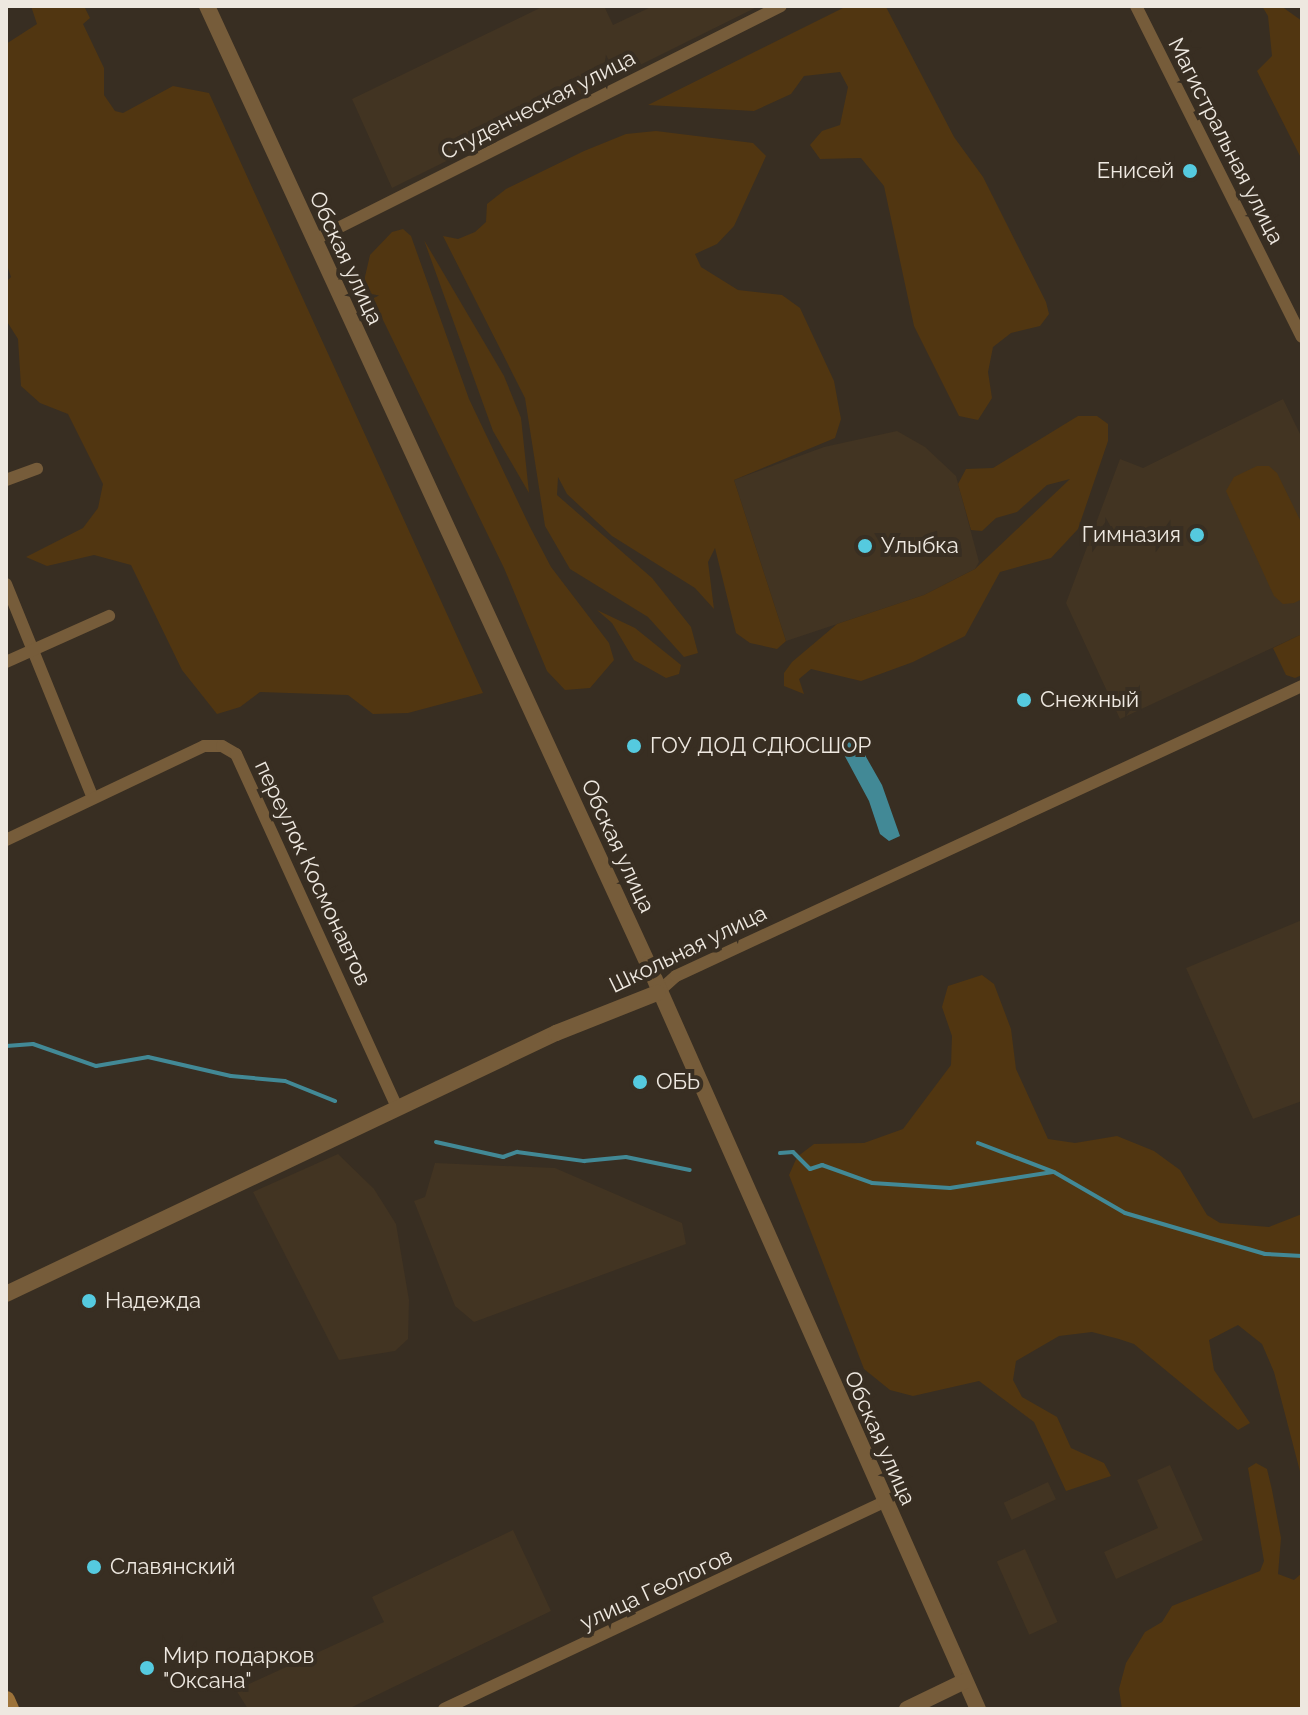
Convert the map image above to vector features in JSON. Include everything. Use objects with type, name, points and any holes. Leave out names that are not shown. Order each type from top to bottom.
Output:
[{"type":"main road","points":[[6,1700],[10,1709]]},
{"type":"street","name":"Обская улица","points":[[207,6],[657,993],[978,1709]]},
{"type":"street","name":"Студенческая улица","points":[[314,240],[781,6]]},
{"type":"street","name":"Магистральная улица","points":[[1136,6],[1302,337]]},
{"type":"street","points":[[6,480],[37,469]]},
{"type":"street","points":[[6,584],[93,798]]},
{"type":"street","points":[[6,662],[109,616]]},
{"type":"street","name":"Школьная улица","points":[[6,1294],[556,1033],[657,993],[676,976],[1302,686]]},
{"type":"street","name":"переулок Космонавтов","points":[[6,840],[204,746],[222,746],[236,754],[398,1109]]},
{"type":"street","name":"улица Геологов","points":[[444,1709],[884,1502]]},
{"type":"street","points":[[907,1709],[965,1681]]},
{"type":"shaded area","points":[[31,6],[84,6],[90,18],[83,24],[104,68],[104,95],[115,111],[123,113],[173,86],[209,93],[483,693],[408,713],[373,714],[348,695],[260,692],[240,707],[217,714],[182,670],[131,565],[94,555],[47,566],[26,557],[83,528],[98,508],[103,484],[68,414],[40,403],[21,386],[18,339],[6,320],[6,282],[11,277],[6,262],[6,44],[37,24]]},
{"type":"shaded area","points":[[544,6],[604,6],[613,25],[653,6],[759,6],[392,188],[352,99]]},
{"type":"shaded area","points":[[847,6],[886,7],[954,137],[983,177],[1046,302],[1049,314],[1040,326],[1011,333],[993,347],[988,372],[992,398],[978,420],[959,416],[914,326],[884,186],[861,158],[820,159],[810,145],[822,131],[840,125],[848,87],[840,72],[804,76],[791,94],[754,111],[648,105]]},
{"type":"shaded area","points":[[1262,6],[1281,6],[1302,21],[1300,156],[1257,71],[1272,56],[1268,16]]},
{"type":"shaded area","points":[[656,131],[753,143],[766,156],[734,226],[717,244],[695,254],[701,267],[738,290],[782,295],[800,308],[834,381],[841,419],[835,438],[734,480],[786,641],[777,649],[750,643],[736,633],[715,548],[708,562],[714,609],[695,588],[612,536],[567,494],[558,477],[557,495],[652,578],[691,627],[698,653],[684,657],[648,617],[570,569],[545,526],[525,398],[443,236],[458,239],[475,232],[486,222],[487,204],[506,189],[626,134]]},
{"type":"shaded area","points":[[403,229],[411,236],[469,399],[530,527],[551,567],[609,643],[614,660],[590,688],[565,690],[547,671],[504,568],[364,281],[370,255],[392,232]]},
{"type":"shaded area","points":[[424,240],[504,376],[521,418],[529,493],[493,431]]},
{"type":"shaded area","name":"Гимназия","points":[[1283,399],[1302,438],[1302,634],[1120,719],[1066,603],[1120,459],[1143,468]]},
{"type":"shaded area","points":[[1078,416],[1097,416],[1108,424],[1108,441],[1078,529],[1051,558],[1000,572],[965,636],[913,662],[861,681],[811,669],[799,679],[804,694],[784,686],[784,673],[792,662],[837,624],[924,595],[975,569],[1070,479],[1047,485],[1017,512],[996,518],[982,531],[971,530],[958,484],[966,469],[993,468]]},
{"type":"shaded area","name":"Улыбка","points":[[897,431],[925,447],[956,476],[979,562],[975,569],[924,595],[786,641],[734,480],[824,447]]},
{"type":"shaded area","points":[[1257,466],[1269,466],[1277,473],[1302,524],[1302,599],[1294,603],[1283,604],[1274,596],[1226,491],[1234,477]]},
{"type":"shaded area","points":[[597,610],[635,628],[681,665],[679,674],[666,678],[634,660],[612,623]]},
{"type":"shaded area","points":[[1302,634],[1302,675],[1295,678],[1286,675],[1273,648]]},
{"type":"shaded area","points":[[1302,920],[1302,1101],[1253,1119],[1186,968]]},
{"type":"shaded area","points":[[982,975],[994,984],[1011,1029],[1016,1069],[1048,1139],[1075,1143],[1117,1136],[1154,1151],[1180,1170],[1207,1215],[1220,1223],[1269,1227],[1302,1214],[1302,1479],[1274,1372],[1262,1344],[1238,1325],[1209,1340],[1214,1370],[1250,1423],[1238,1430],[1134,1344],[1119,1339],[1092,1332],[1059,1336],[1016,1361],[1013,1380],[1022,1397],[1057,1417],[1071,1448],[1104,1463],[1111,1476],[1066,1491],[1034,1422],[979,1381],[913,1396],[890,1390],[864,1369],[789,1175],[797,1157],[814,1144],[864,1143],[903,1129],[951,1065],[952,1036],[942,1007],[948,986]]},
{"type":"shaded area","points":[[338,1154],[374,1189],[396,1224],[409,1300],[408,1339],[395,1351],[339,1360],[253,1192]]},
{"type":"shaded area","points":[[435,1163],[555,1168],[682,1223],[686,1244],[474,1322],[455,1306],[414,1201],[425,1197]]},
{"type":"shaded area","points":[[1256,1463],[1267,1469],[1272,1490],[1281,1538],[1278,1574],[1294,1580],[1302,1573],[1302,1709],[1122,1709],[1119,1689],[1126,1663],[1145,1632],[1162,1622],[1172,1606],[1260,1571],[1264,1561],[1248,1468]]},
{"type":"shaded area","points":[[1170,1465],[1203,1540],[1116,1579],[1104,1552],[1158,1528],[1137,1480]]},
{"type":"shaded area","points":[[1048,1482],[1056,1499],[1012,1520],[1004,1503]]},
{"type":"shaded area","points":[[513,1530],[551,1611],[348,1709],[248,1709],[236,1690],[384,1622],[372,1597]]},
{"type":"shaded area","points":[[1025,1549],[1058,1622],[1029,1635],[997,1562]]},
{"type":"water","points":[[834,736],[851,737],[861,748],[882,785],[900,836],[889,841],[880,834],[869,801]]},
{"type":"waterway","points":[[6,1046],[33,1044],[96,1066],[148,1057],[231,1076],[285,1081],[335,1101]]},
{"type":"waterway","points":[[436,1142],[503,1157],[517,1152],[584,1161],[626,1157],[690,1170]]},
{"type":"waterway","points":[[978,1143],[1054,1172],[1125,1213],[1265,1254],[1302,1256]]},
{"type":"waterway","points":[[780,1153],[793,1152],[810,1169],[822,1165],[872,1183],[950,1188],[1053,1172]]},
{"type":"place","name":"Енисей","points":[[1190,171]]},
{"type":"place","name":"Гимназия","points":[[1197,535]]},
{"type":"place","name":"Улыбка","points":[[865,546]]},
{"type":"place","name":"Снежный","points":[[1024,700]]},
{"type":"place","name":"ГОУ ДОД СДЮСШОР","points":[[634,746]]},
{"type":"place","name":"ОБЬ","points":[[640,1082]]},
{"type":"place","name":"Надежда","points":[[89,1301]]},
{"type":"place","name":"Славянский","points":[[94,1567]]},
{"type":"place","name":"Мир подарков \"Оксана\"","points":[[147,1668]]}]
